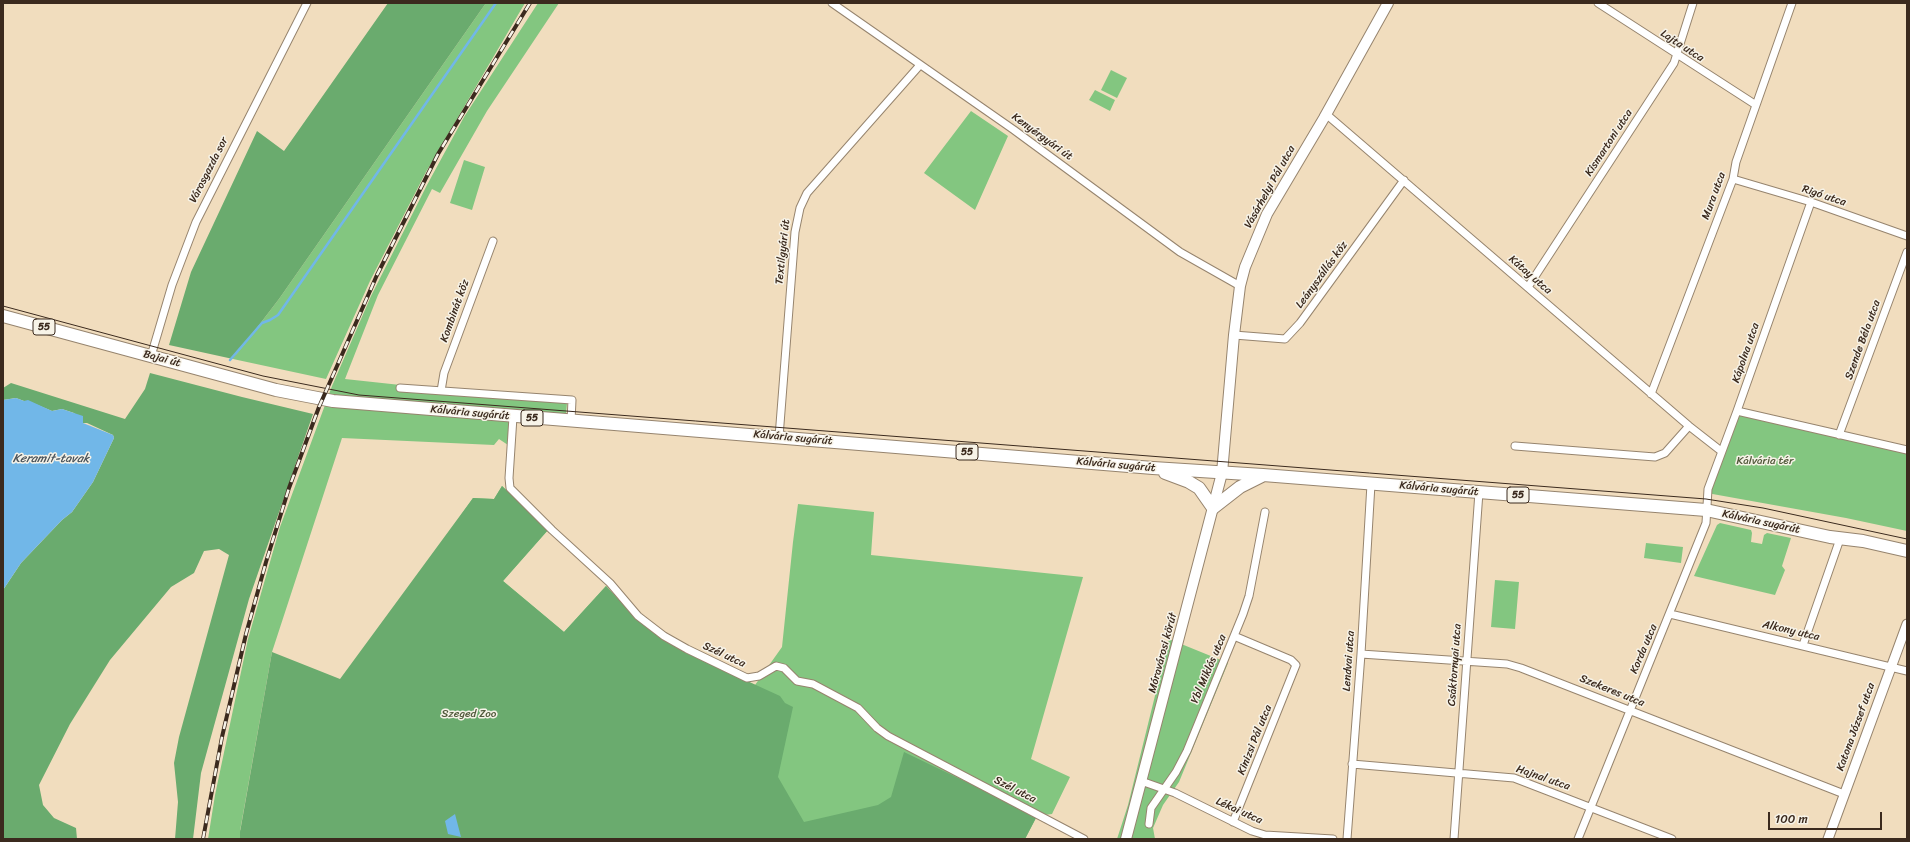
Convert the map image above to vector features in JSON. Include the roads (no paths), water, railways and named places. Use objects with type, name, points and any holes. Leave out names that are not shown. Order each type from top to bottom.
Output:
[{"type":"main road","name":"Vásárhelyi Pál utca","points":[[1222,473],[1234,335],[1240,286],[1250,253],[1267,214],[1326,114],[1388,3]]},
{"type":"main road","name":"Bajai út","points":[[3,316],[276,390],[322,400]]},
{"type":"main road","name":"Kálvária sugárút","points":[[322,400],[1153,468],[1263,475],[1706,510],[1907,551]]},
{"type":"main road","points":[[1153,468],[1189,482],[1199,488],[1213,508],[1240,487],[1263,475]]},
{"type":"main road","name":"Móravárosi körút","points":[[1126,839],[1222,473]]},
{"type":"street","name":"Városgazda sor","points":[[151,356],[172,285],[196,222],[307,3]]},
{"type":"street","name":"Kenyérgyári út","points":[[832,3],[1014,130],[1180,252],[1240,286]]},
{"type":"street","name":"Kismartoni utca","points":[[1528,287],[1678,56],[1693,3]]},
{"type":"street","name":"Mura utca","points":[[1651,394],[1733,179],[1736,162],[1792,3]]},
{"type":"street","name":"Lajta utca","points":[[1601,4],[1678,56],[1756,105]]},
{"type":"street","name":"Textilgyári út","points":[[779,437],[795,232],[801,203],[807,193],[920,65]]},
{"type":"street","name":"Kátay utca","points":[[1326,114],[1651,394],[1721,451]]},
{"type":"street","name":"Rigó utca","points":[[1733,179],[1811,202],[1907,236]]},
{"type":"street","name":"Leányszállás köz","points":[[1234,335],[1284,339],[1300,323],[1404,180]]},
{"type":"street","name":"Kápolna utca","points":[[1706,510],[1708,488],[1811,202]]},
{"type":"street","name":"Kombinát köz","points":[[441,390],[444,373],[493,241]]},
{"type":"street","name":"Szende Béla utca","points":[[1840,435],[1907,252]]},
{"type":"street","name":"Kálvária sugárút","points":[[400,388],[572,400],[572,421]]},
{"type":"street","points":[[1737,411],[1907,450]]},
{"type":"street","name":"Szél utca","points":[[513,416],[509,478],[510,488],[541,520],[610,583],[638,616],[659,632],[687,649],[747,678],[760,676],[776,666],[784,668],[797,681],[813,684],[858,708],[877,728],[888,736],[1084,839]]},
{"type":"street","points":[[1515,446],[1654,457],[1665,453],[1689,426]]},
{"type":"street","name":"Lendvai utca","points":[[1347,839],[1361,654],[1371,484]]},
{"type":"street","name":"Csáktornyai utca","points":[[1454,839],[1479,492]]},
{"type":"street","name":"Korda utca","points":[[1578,839],[1706,523],[1706,510]]},
{"type":"street","name":"Ybl Miklós utca","points":[[1149,824],[1151,808],[1176,772],[1187,751],[1249,596],[1265,512]]},
{"type":"street","points":[[1803,645],[1840,538]]},
{"type":"street","name":"Alkony utca","points":[[1670,614],[1907,671]]},
{"type":"street","name":"Katona József utca","points":[[1828,839],[1907,624]]},
{"type":"street","name":"Kinizsi Pál utca","points":[[1233,822],[1296,665],[1291,660],[1234,636]]},
{"type":"street","name":"Szekeres utca","points":[[1361,654],[1507,664],[1521,668],[1844,794]]},
{"type":"street","name":"Hajnal utca","points":[[1352,764],[1459,772],[1514,778],[1672,839]]},
{"type":"street","name":"Lékai utca","points":[[1141,781],[1165,789],[1252,831],[1265,835],[1333,839]]},
{"type":"water","name":"Keramit-tavak","points":[[16,398],[24,401],[28,400],[52,411],[62,409],[83,416],[83,423],[113,435],[114,438],[93,482],[72,512],[62,520],[21,563],[3,590],[3,400]]},
{"type":"water","points":[[455,814],[461,837],[448,834],[445,821]]},
{"type":"waterway","points":[[230,360],[262,323],[278,315],[496,3]]},
{"type":"tram line","points":[[3,306],[263,376],[359,395],[1706,499],[1763,508],[1907,539]]},
{"type":"railway","points":[[203,839],[222,737],[246,634],[289,488],[319,407],[377,275],[438,154],[530,3]]},
{"type":"park label","name":"Kálvária tér","points":[[1765,461]]},
{"type":"park label","name":"Szeged Zoo","points":[[469,714]]}]
